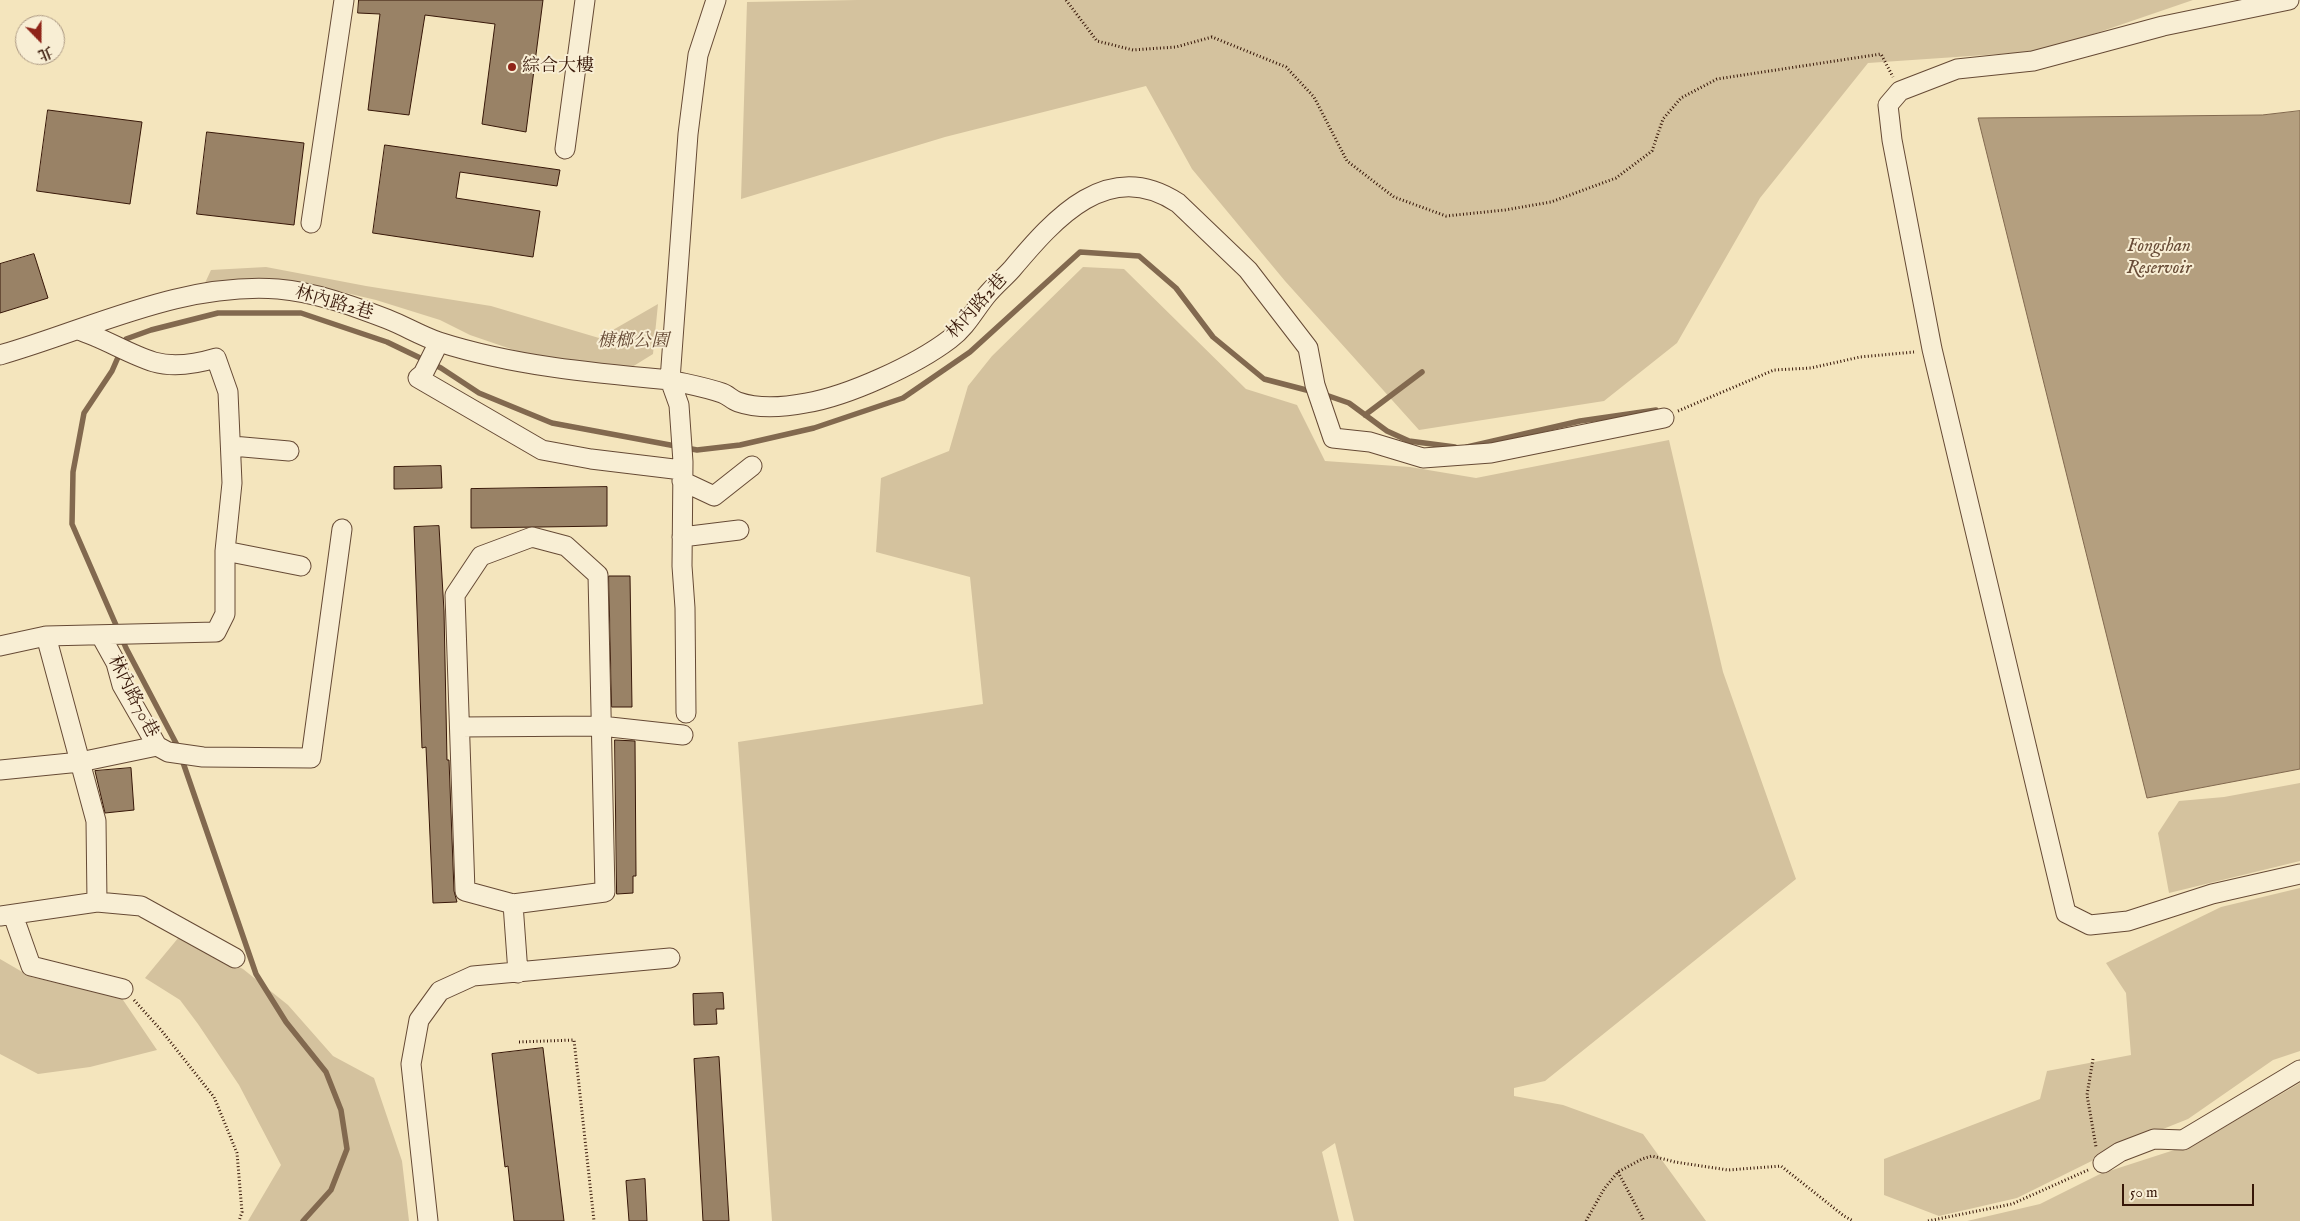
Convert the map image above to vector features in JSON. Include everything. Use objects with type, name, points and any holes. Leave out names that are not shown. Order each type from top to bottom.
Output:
[{"type":"street","points":[[311,223],[344,0]]},
{"type":"street","points":[[565,149],[586,0]]},
{"type":"street","points":[[686,713],[686,608],[682,537],[679,405],[670,380],[688,134],[698,55],[716,0]]},
{"type":"street","points":[[2289,0],[2163,26],[2033,61],[1957,69],[1900,91],[1888,105],[1932,349],[2066,913],[2090,925],[2128,921],[2212,894],[2300,874]]},
{"type":"street","name":"林內路2巷","points":[[0,355],[180,297],[227,290],[278,289],[328,299],[387,319],[439,342],[507,360],[589,372],[670,380],[723,393],[738,402],[771,407],[806,403],[869,384],[930,353],[951,338],[971,318],[987,295],[1070,208],[1093,194],[1118,186],[1142,186],[1164,194],[1178,203],[1248,270],[1277,307],[1308,348],[1315,386],[1333,438],[1370,442],[1424,458],[1491,453],[1664,418]]},
{"type":"street","points":[[78,330],[100,337],[155,362],[192,365],[216,358],[228,392],[232,446],[232,483],[225,551],[225,614],[216,632],[106,636]]},
{"type":"street","points":[[439,342],[423,374],[418,378],[542,450],[591,460],[682,471],[714,496],[752,466]]},
{"type":"street","points":[[232,446],[289,452]]},
{"type":"street","points":[[0,770],[80,762],[162,749],[188,755],[311,758],[342,529]]},
{"type":"street","points":[[682,537],[739,530]]},
{"type":"street","points":[[532,537],[566,546],[598,575],[602,726],[605,892],[514,904],[465,891],[455,595],[481,556],[532,537]]},
{"type":"street","points":[[225,551],[301,566]]},
{"type":"street","points":[[46,636],[96,821],[97,902]]},
{"type":"street","name":"林內路70巷","points":[[0,646],[46,636],[106,636],[122,685],[162,749]]},
{"type":"street","points":[[460,727],[602,726],[683,735]]},
{"type":"street","points":[[123,989],[31,966],[6,915],[97,902],[141,906],[235,958]]},
{"type":"street","points":[[514,904],[518,973]]},
{"type":"street","points":[[428,1221],[411,1064],[419,1020],[440,991],[473,976],[670,958]]},
{"type":"street","points":[[2103,1163],[2120,1152],[2154,1139],[2183,1140],[2300,1070]]},
{"type":"path","points":[[1066,0],[1097,41],[1133,50],[1176,47],[1212,38],[1286,67],[1314,97],[1348,161],[1394,197],[1446,216],[1551,202],[1616,178],[1652,151],[1663,119],[1681,98],[1717,78],[1881,54],[1900,91]]},
{"type":"path","points":[[1664,418],[1774,370],[1811,368],[1860,357],[1932,349]]},
{"type":"path","points":[[123,989],[162,1030],[214,1097],[237,1153],[242,1212],[239,1221]]},
{"type":"path","points":[[518,1042],[574,1040],[594,1221]]},
{"type":"path","points":[[1928,1221],[2012,1204],[2103,1163],[2095,1146],[2087,1094],[2093,1059]]},
{"type":"path","points":[[1586,1221],[1604,1189],[1618,1172],[1642,1159],[1652,1156],[1675,1162],[1728,1170],[1781,1166],[1853,1221]]},
{"type":"path","points":[[1618,1172],[1644,1221]]},
{"type":"green space","points":[[857,0],[2193,0],[2044,51],[1868,63],[1760,198],[1677,343],[1604,401],[1419,430],[1285,281],[1192,169],[1146,86],[945,137],[741,199],[747,2]]},
{"type":"green space","name":"槺榔公園","points":[[266,267],[366,286],[491,306],[599,338],[658,304],[653,354],[632,367],[543,360],[470,335],[440,320],[376,300],[317,286],[258,280],[205,283],[211,270]]},
{"type":"green space","points":[[1083,267],[1124,269],[1246,389],[1297,405],[1325,461],[1410,467],[1476,478],[1669,440],[1723,672],[1796,879],[1545,1081],[1514,1088],[1514,1096],[1563,1105],[1643,1134],[1706,1221],[1354,1221],[1335,1143],[1322,1152],[1339,1221],[772,1221],[738,742],[983,704],[970,577],[876,552],[881,478],[949,451],[968,386],[992,356]]},
{"type":"green space","points":[[2300,783],[2300,861],[2169,893],[2158,833],[2179,801],[2224,797]]},
{"type":"green space","points":[[2300,888],[2300,1051],[2273,1060],[2188,1119],[2128,1143],[2017,1198],[1939,1216],[1884,1195],[1884,1159],[2040,1099],[2047,1071],[2131,1055],[2126,993],[2106,963],[2221,907]]},
{"type":"green space","points":[[179,937],[243,969],[288,1005],[333,1056],[374,1078],[402,1161],[409,1221],[248,1221],[281,1165],[239,1085],[198,1024],[180,1000],[145,978]]},
{"type":"green space","points":[[0,959],[31,977],[121,997],[157,1050],[90,1067],[38,1074],[0,1054]]},
{"type":"green space","points":[[2300,1083],[2300,1221],[1967,1221],[2040,1204],[2100,1174],[2199,1142]]},
{"type":"water","name":"Fongshan Reservoir","points":[[2300,111],[2300,769],[2147,798],[1978,118],[2262,115]]},
{"type":"building","name":"綜合大樓","points":[[359,0],[543,0],[526,132],[482,124],[495,24],[425,15],[409,115],[368,110],[380,14],[358,13]]},
{"type":"building","points":[[48,110],[142,122],[130,204],[37,191]]},
{"type":"building","points":[[207,132],[304,143],[294,225],[197,214]]},
{"type":"building","points":[[385,145],[560,170],[557,186],[460,172],[456,198],[540,211],[533,257],[373,233]]},
{"type":"building","points":[[34,254],[48,298],[0,313],[0,264]]},
{"type":"building","points":[[441,466],[442,488],[394,489],[394,467]]},
{"type":"building","points":[[607,487],[607,526],[471,528],[471,489]]},
{"type":"building","points":[[439,526],[444,611],[447,760],[449,760],[454,891],[457,902],[433,903],[426,747],[422,748],[414,527]]},
{"type":"building","points":[[609,576],[630,576],[632,707],[612,707]]},
{"type":"building","points":[[615,740],[635,741],[636,876],[633,876],[633,893],[617,894]]},
{"type":"building","points":[[131,768],[134,810],[105,813],[95,771]]},
{"type":"building","points":[[723,993],[724,1009],[716,1009],[717,1024],[694,1025],[693,994]]},
{"type":"building","points":[[543,1048],[564,1221],[514,1221],[508,1166],[505,1167],[492,1054]]},
{"type":"building","points":[[719,1057],[729,1221],[703,1221],[694,1059]]},
{"type":"building","points":[[645,1179],[647,1221],[629,1221],[626,1181]]},
{"type":"waterway","points":[[303,1221],[331,1190],[347,1149],[341,1110],[326,1072],[286,1022],[256,974],[177,745],[126,648],[72,524],[73,472],[84,413],[112,371],[126,339],[151,330],[218,313],[301,313],[387,342],[441,368],[479,393],[552,423],[697,450],[740,445],[814,428],[903,398],[970,352],[1080,252],[1139,256],[1176,288],[1213,337],[1264,379],[1314,392]]},
{"type":"waterway","points":[[1365,415],[1422,372]]},
{"type":"waterway","points":[[1323,394],[1349,403],[1387,431],[1409,441],[1455,447]]},
{"type":"waterway","points":[[1467,447],[1580,421],[1656,410]]},
{"type":"place","name":"綜合大樓","points":[[512,67]]}]
